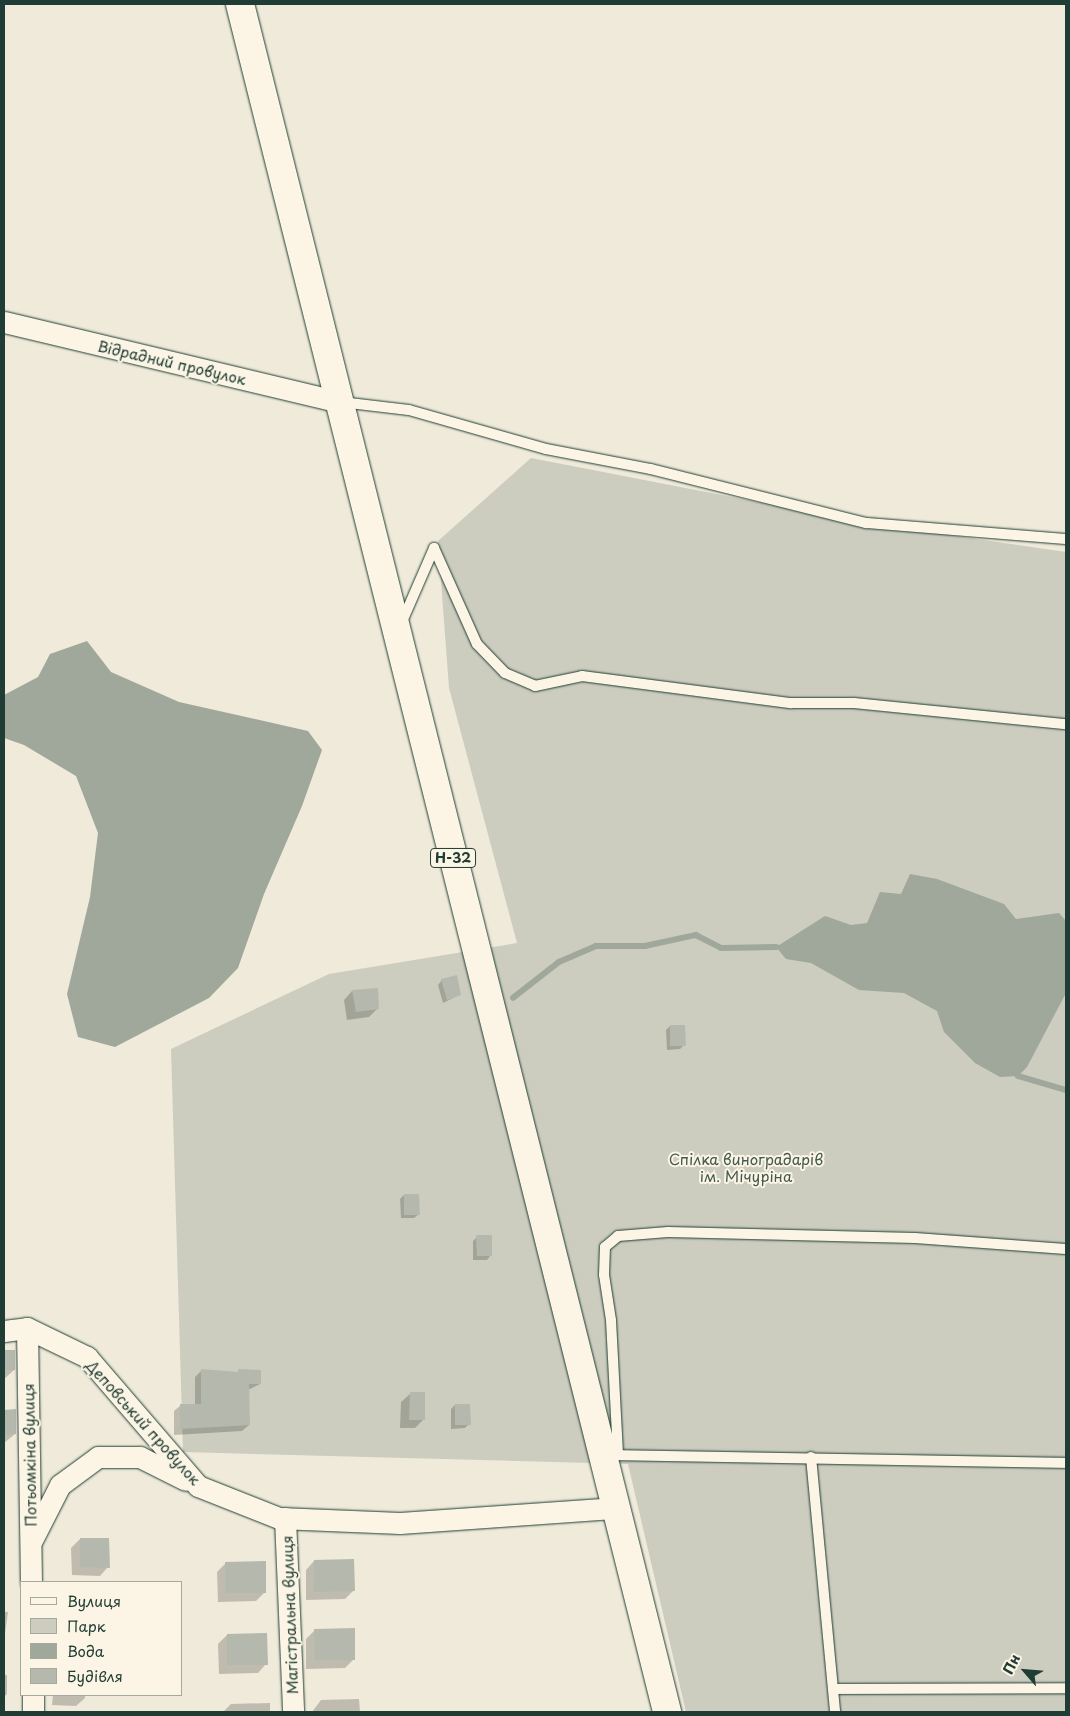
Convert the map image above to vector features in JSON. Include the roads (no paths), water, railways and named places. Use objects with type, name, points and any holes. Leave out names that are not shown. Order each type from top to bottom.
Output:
[{"type":"main road","name":"Н-32","points":[[240,4],[397,634],[610,1455],[616,1508],[667,1712]]},
{"type":"street","name":"Відрадний провулок","points":[[4,322],[340,402]]},
{"type":"street","points":[[4,1330],[27,1328]]},
{"type":"street","name":"Деповський провулок","points":[[27,1328],[87,1357],[198,1486],[285,1518],[400,1523],[616,1508]]},
{"type":"street","name":"Потьомкіна вулиця","points":[[27,1328],[31,1581]]},
{"type":"street","points":[[31,1542],[60,1485],[98,1457],[140,1457],[198,1486]]},
{"type":"street","name":"Магістральна вулиця","points":[[285,1518],[293,1712]]},
{"type":"street","points":[[33,1696],[33,1712]]},
{"type":"lane","points":[[340,402],[409,410],[546,449],[651,469],[866,523],[1066,539]]},
{"type":"lane","points":[[397,634],[434,548],[476,644],[505,673],[535,686],[582,676],[791,703],[854,703],[1066,724]]},
{"type":"lane","points":[[1066,1249],[915,1238],[668,1232],[618,1236],[605,1247],[604,1275],[611,1320],[610,1455],[811,1457],[1066,1463]]},
{"type":"lane","points":[[811,1457],[835,1712]]},
{"type":"lane","points":[[833,1689],[1066,1688]]},
{"type":"water","points":[[87,641],[111,672],[179,702],[308,731],[322,750],[302,806],[264,894],[238,968],[209,998],[115,1047],[78,1037],[67,994],[90,897],[98,833],[76,776],[24,745],[4,738],[4,695],[38,677],[50,654]]},
{"type":"water","points":[[910,874],[937,879],[1004,904],[1016,919],[1059,913],[1066,921],[1066,993],[1027,1067],[1018,1076],[1000,1077],[975,1063],[944,1032],[937,1011],[904,993],[859,990],[811,963],[786,959],[776,947],[825,916],[851,925],[867,923],[880,892],[901,894]]},
{"type":"waterway","points":[[513,998],[559,962],[596,946],[645,946],[696,935],[721,948],[776,947]]},
{"type":"waterway","points":[[1018,1076],[1066,1090]]},
{"type":"park label","name":"Спілка виноградарів ім. Мічуріна","points":[[746,1166]]}]
